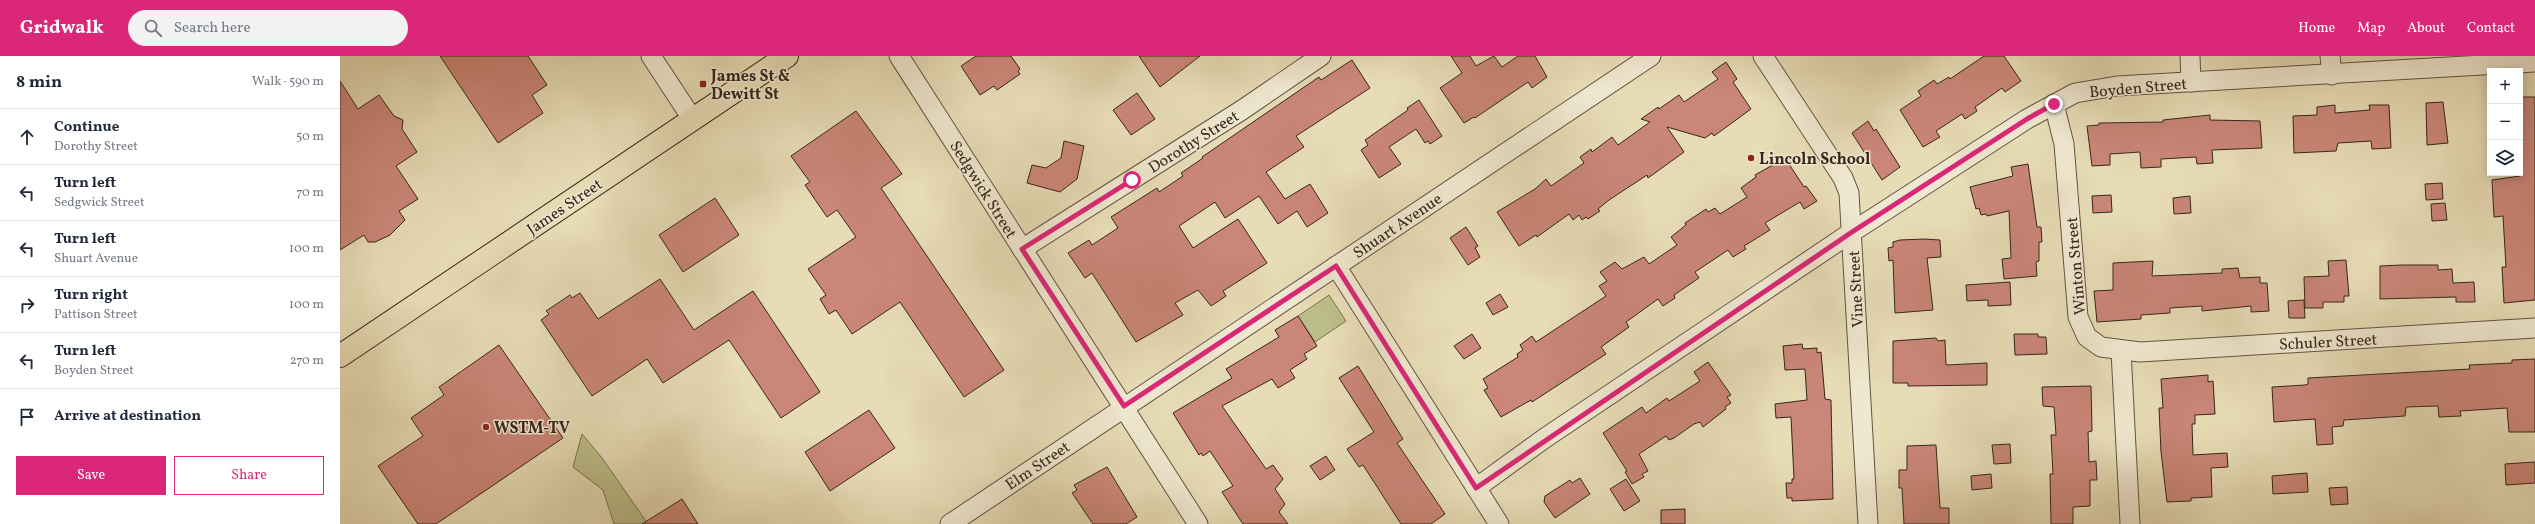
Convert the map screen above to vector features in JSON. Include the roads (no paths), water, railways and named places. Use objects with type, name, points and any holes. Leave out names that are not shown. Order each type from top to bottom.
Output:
[{"type":"main road","name":"James Street","points":[[340,356],[787,56]]},
{"type":"street","points":[[652,56],[693,120]]},
{"type":"street","name":"Sedgwick Street","points":[[899,56],[1198,524]]},
{"type":"street","name":"Dorothy Street","points":[[1022,249],[1242,110],[1321,56]]},
{"type":"street","name":"Shuart Avenue","points":[[1124,406],[1651,56]]},
{"type":"street","name":"Vine Street","points":[[1763,56],[1843,178],[1849,193],[1868,524]]},
{"type":"street","points":[[2190,56],[2191,82]]},
{"type":"street","points":[[2330,56],[2332,75]]},
{"type":"street","name":"Boyden Street","points":[[1476,488],[1852,232],[2020,123],[2075,92],[2117,86],[2332,75],[2535,62]]},
{"type":"street","name":"Winton Street","points":[[2054,104],[2064,144],[2078,317],[2087,337],[2101,347],[2121,351]]},
{"type":"street","points":[[1336,266],[1499,524]]},
{"type":"street","name":"Schuler Street","points":[[2121,351],[2148,351],[2535,328]]},
{"type":"street","points":[[2121,351],[2130,524]]},
{"type":"street","name":"Elm Street","points":[[950,524],[1124,406]]},
{"type":"place","name":"James St & Dewitt St","points":[[703,84]]},
{"type":"place","name":"Lincoln School","points":[[1751,158]]},
{"type":"place","name":"WSTM-TV","points":[[486,427]]}]
